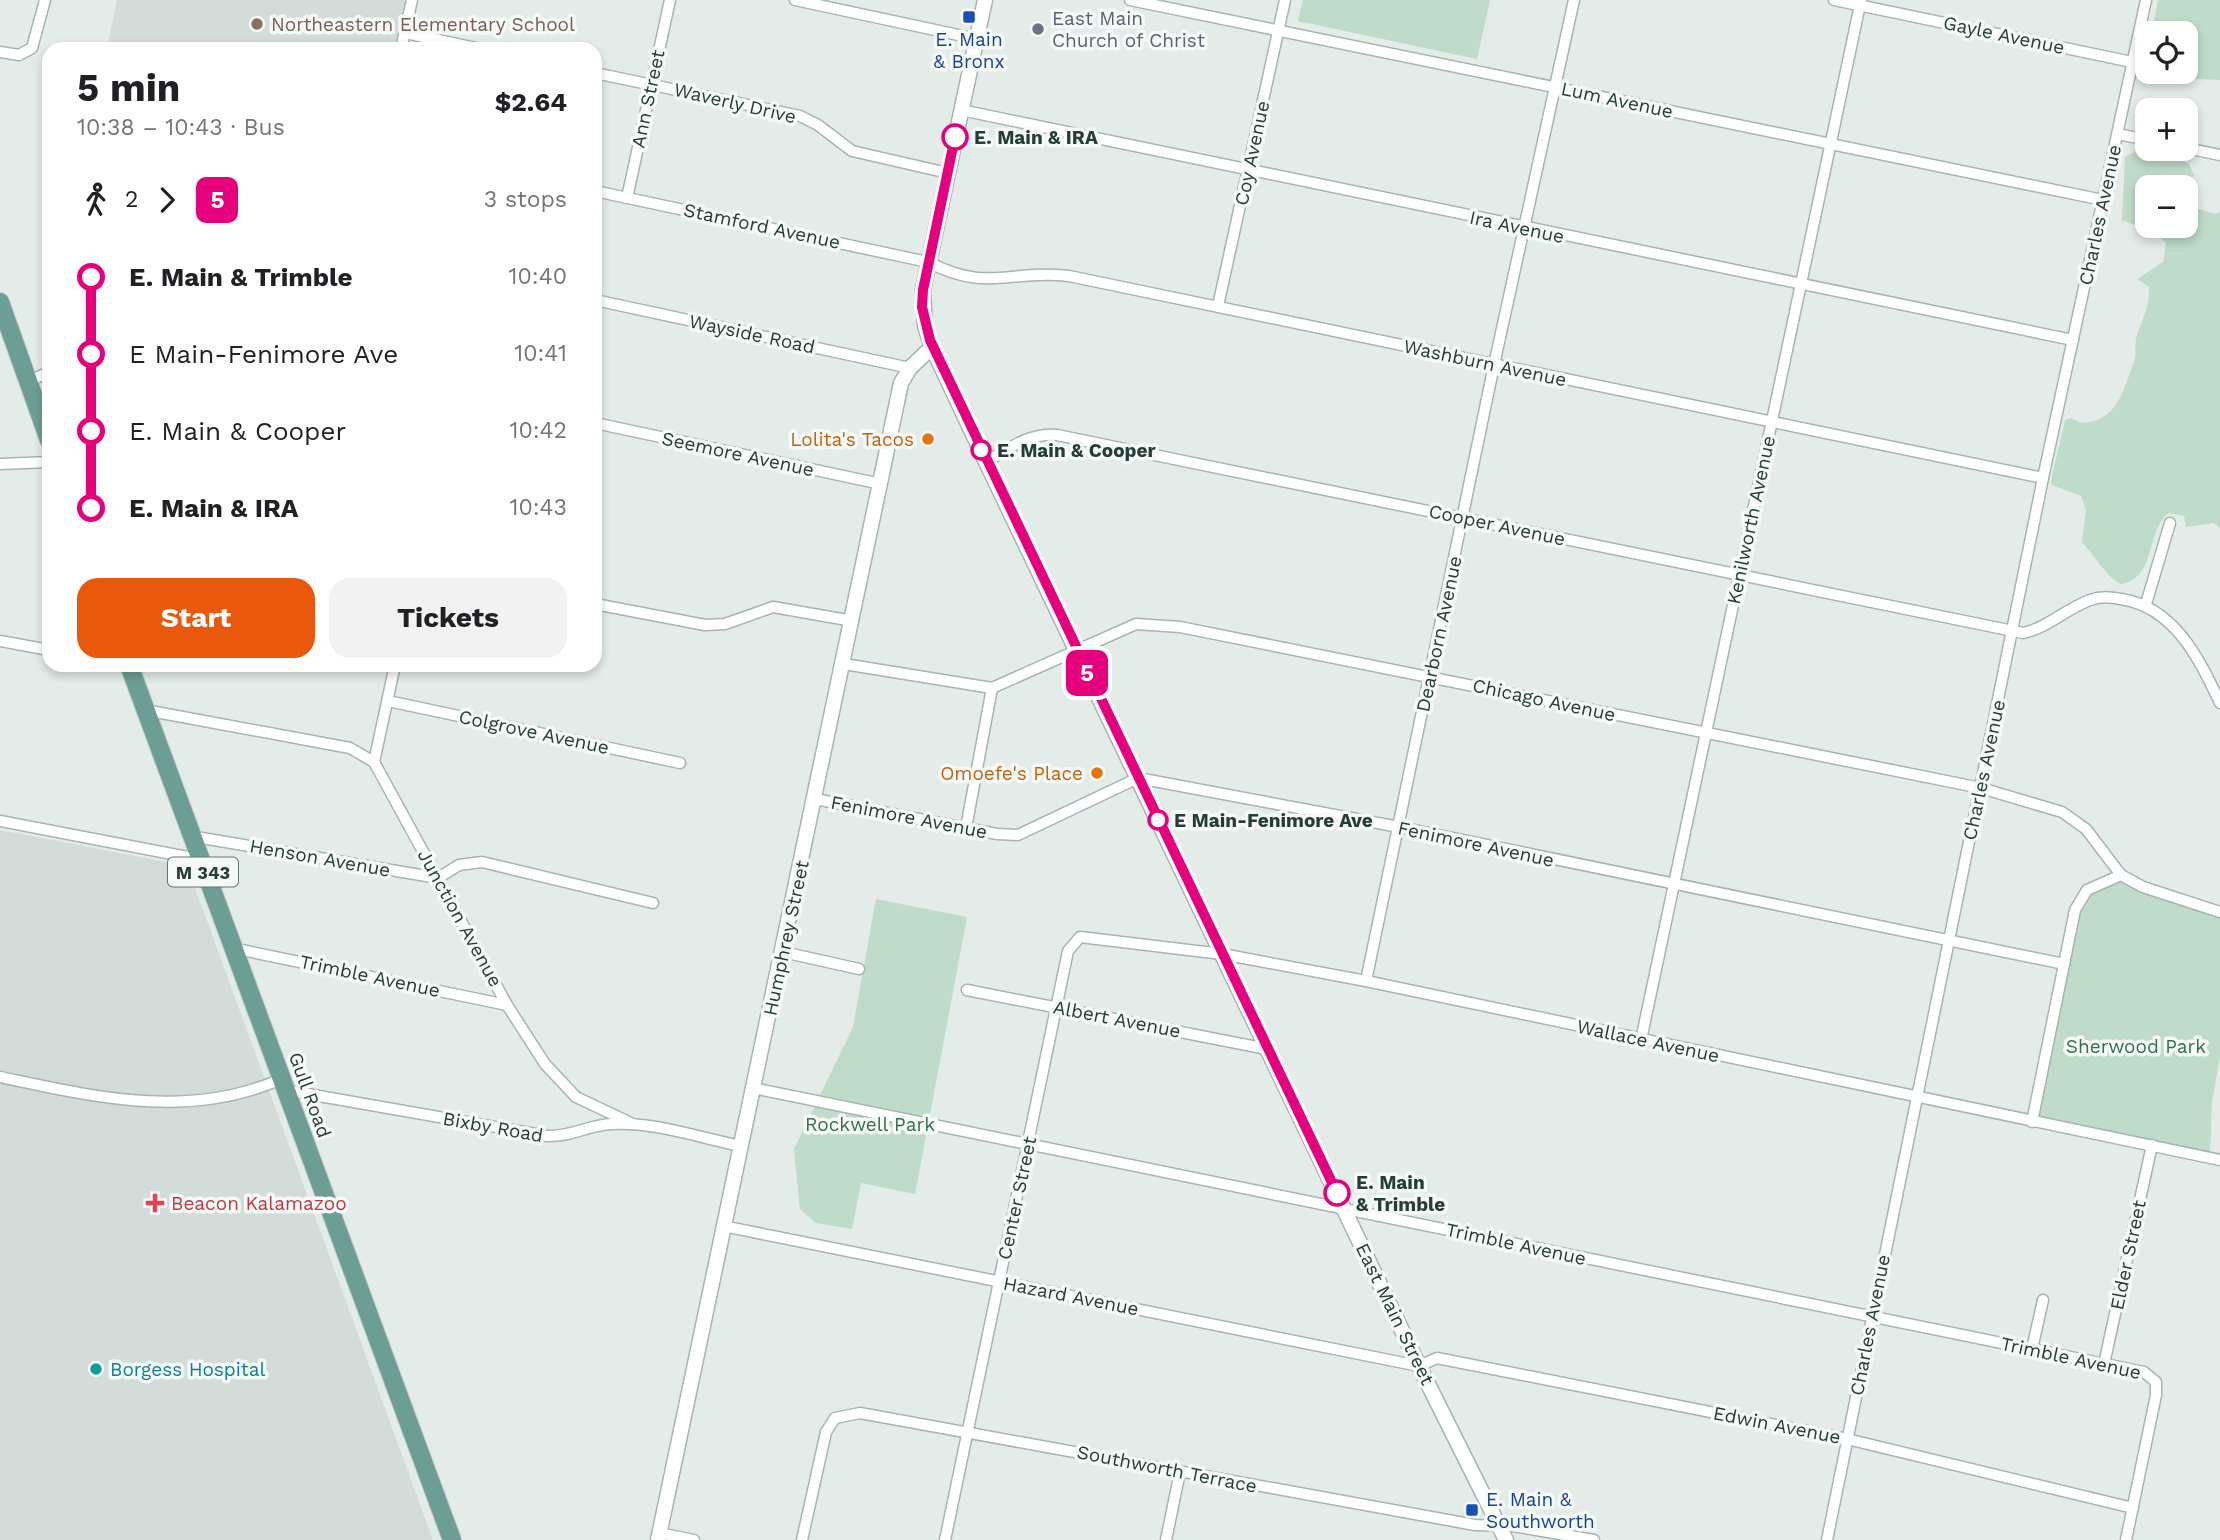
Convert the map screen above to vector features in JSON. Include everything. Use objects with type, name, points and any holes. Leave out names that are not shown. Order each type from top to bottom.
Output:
[{"type":"main road","points":[[0,303],[42,422]]},
{"type":"main road","name":"Gull Road","points":[[131,672],[198,859],[452,1540]]},
{"type":"street","points":[[0,52],[19,55],[32,48],[45,0]]},
{"type":"street","points":[[403,42],[412,0]]},
{"type":"street","name":"Ann Street","points":[[627,198],[670,0]]},
{"type":"street","points":[[795,0],[976,39]]},
{"type":"street","name":"East Main Street","points":[[985,0],[928,261],[922,300],[925,326],[986,462],[1419,1366],[1506,1540]]},
{"type":"street","name":"Lum Avenue","points":[[1130,0],[2103,200]]},
{"type":"street","name":"Coy Avenue","points":[[1218,306],[1284,0]]},
{"type":"street","name":"Dearborn Avenue","points":[[1366,981],[1494,365],[1574,0]]},
{"type":"street","name":"Gayle Avenue","points":[[1834,0],[1860,3],[2133,62]]},
{"type":"street","name":"Charles Avenue","points":[[1827,1540],[2043,478],[2146,0]]},
{"type":"street","name":"Kenilworth Avenue","points":[[1641,1040],[1860,3]]},
{"type":"street","points":[[405,33],[448,42]]},
{"type":"street","name":"Waverly Drive","points":[[602,74],[800,116],[818,125],[852,151],[948,173]]},
{"type":"street","name":"Ira Avenue","points":[[961,110],[1524,229],[2073,340]]},
{"type":"street","points":[[2118,134],[2135,138]]},
{"type":"street","points":[[2198,150],[2220,155]]},
{"type":"street","name":"Stamford Avenue","points":[[602,193],[928,261]]},
{"type":"street","name":"Washburn Avenue","points":[[928,261],[955,275],[973,279],[1006,279],[1039,272],[1069,276],[2043,478]]},
{"type":"street","name":"Wayside Road","points":[[602,302],[910,368]]},
{"type":"street","name":"Humphrey Street","points":[[659,1536],[901,383],[910,368],[932,346]]},
{"type":"street","points":[[27,382],[42,375]]},
{"type":"street","name":"Seemore Avenue","points":[[602,424],[881,484]]},
{"type":"street","name":"Cooper Avenue","points":[[986,462],[1023,439],[1041,434],[1057,435],[2012,631]]},
{"type":"street","points":[[0,464],[42,462]]},
{"type":"street","points":[[2146,604],[2170,523]]},
{"type":"street","points":[[2012,631],[2034,631],[2078,604],[2102,596],[2146,604],[2165,617],[2189,645],[2220,703]]},
{"type":"street","points":[[602,605],[705,625],[724,624],[773,607],[853,621]]},
{"type":"street","name":"Chicago Avenue","points":[[992,688],[1076,649],[1136,624],[1149,622],[1981,788],[2062,812],[2078,822],[2121,875],[2143,887],[2220,912]]},
{"type":"street","points":[[0,641],[42,649]]},
{"type":"street","points":[[844,664],[992,688],[966,828]]},
{"type":"street","points":[[145,710],[350,748],[374,762],[394,672]]},
{"type":"street","name":"Colgrove Avenue","points":[[388,701],[680,763]]},
{"type":"street","name":"Junction Avenue","points":[[374,762],[507,1005],[545,1064],[576,1097],[633,1124]]},
{"type":"street","name":"Fenimore Avenue","points":[[815,799],[997,834],[1027,833],[1138,778],[1399,827],[1674,886],[2064,964]]},
{"type":"street","points":[[0,821],[198,859]]},
{"type":"street","name":"Henson Avenue","points":[[190,836],[438,877]]},
{"type":"street","points":[[438,877],[459,865],[482,862],[653,903]]},
{"type":"street","points":[[2032,1122],[2080,898],[2096,884],[2121,875]]},
{"type":"street","name":"Wallace Avenue","points":[[1075,940],[1084,937],[1222,954],[1366,981],[2220,1160]]},
{"type":"street","name":"Center Street","points":[[946,1540],[1068,951],[1075,940]]},
{"type":"street","name":"Trimble Avenue","points":[[232,948],[507,1005]]},
{"type":"street","points":[[783,952],[859,969]]},
{"type":"street","name":"Albert Avenue","points":[[967,990],[1267,1049]]},
{"type":"street","points":[[0,1077],[85,1095],[165,1103],[237,1096],[283,1084]]},
{"type":"street","name":"Bixby Road","points":[[283,1084],[547,1136],[565,1137],[604,1125],[633,1124],[741,1146]]},
{"type":"street","name":"Trimble Avenue","points":[[753,1088],[2144,1372],[2154,1378],[2156,1395],[2133,1508]]},
{"type":"street","name":"Elder Street","points":[[2104,1364],[2152,1145]]},
{"type":"street","name":"Hazard Avenue","points":[[723,1226],[1419,1366]]},
{"type":"street","points":[[2032,1349],[2043,1300]]},
{"type":"street","name":"Edwin Avenue","points":[[1419,1366],[1437,1358],[1847,1440],[2133,1508]]},
{"type":"street","name":"Southworth Terrace","points":[[802,1540],[822,1444],[835,1418],[860,1413],[1475,1525],[1500,1526],[1594,1540]]},
{"type":"street","points":[[1166,1540],[1180,1472]]},
{"type":"street","points":[[2126,1540],[2133,1508]]},
{"type":"street","points":[[659,1536],[694,1540]]},
{"type":"shaded area","name":"Northeastern Elementary School","points":[[117,0],[408,0],[399,42],[108,42]]},
{"type":"shaded area","name":"Beacon Kalamazoo","points":[[0,830],[187,866],[433,1540],[0,1540]]},
{"type":"green space","points":[[1303,0],[1490,0],[1477,59],[1298,21]]},
{"type":"green space","points":[[2158,0],[2220,0],[2220,80],[2198,79],[2198,21],[2154,21]]},
{"type":"green space","points":[[2135,152],[2135,161],[2184,161],[2189,164],[2194,175],[2135,175],[2135,225],[2122,220],[2125,157]]},
{"type":"green space","points":[[2198,210],[2216,214],[2220,211],[2220,528],[2214,523],[2186,527],[2184,516],[2169,513],[2156,531],[2141,573],[2133,580],[2121,584],[2110,576],[2082,543],[2086,510],[2081,496],[2052,485],[2051,481],[2065,420],[2071,418],[2081,423],[2103,417],[2111,411],[2122,394],[2134,362],[2136,338],[2148,300],[2149,287],[2137,279],[2163,262],[2166,243],[2161,238],[2198,238]]},
{"type":"green space","name":"Sherwood Park","points":[[2122,877],[2220,915],[2220,1057],[2212,1101],[2210,1156],[2036,1119],[2076,915],[2084,896]]},
{"type":"green space","name":"Rockwell Park","points":[[876,899],[967,917],[915,1194],[861,1183],[852,1229],[816,1223],[800,1209],[794,1149],[853,1027]]},
{"type":"bus line","name":"5","points":[[955,137],[923,290],[925,326],[932,346],[1337,1193]]},
{"type":"place","name":"E. Main & Bronx","points":[[969,17]]},
{"type":"place","name":"Northeastern Elementary School","points":[[257,24]]},
{"type":"place","name":"East Main Church of Christ","points":[[1038,29]]},
{"type":"place","name":"E. Main & IRA","points":[[955,137]]},
{"type":"place","name":"Lolita's Tacos","points":[[928,439]]},
{"type":"place","name":"E. Main & Cooper","points":[[981,450]]},
{"type":"place","name":"Omoefe's Place","points":[[1097,773]]},
{"type":"place","name":"E Main-Fenimore Ave","points":[[1158,820]]},
{"type":"place","name":"E. Main & Trimble","points":[[1337,1193]]},
{"type":"place","name":"Beacon Kalamazoo","points":[[155,1203]]},
{"type":"place","name":"Borgess Hospital","points":[[96,1369]]},
{"type":"place","name":"E. Main & Southworth","points":[[1472,1510]]}]
